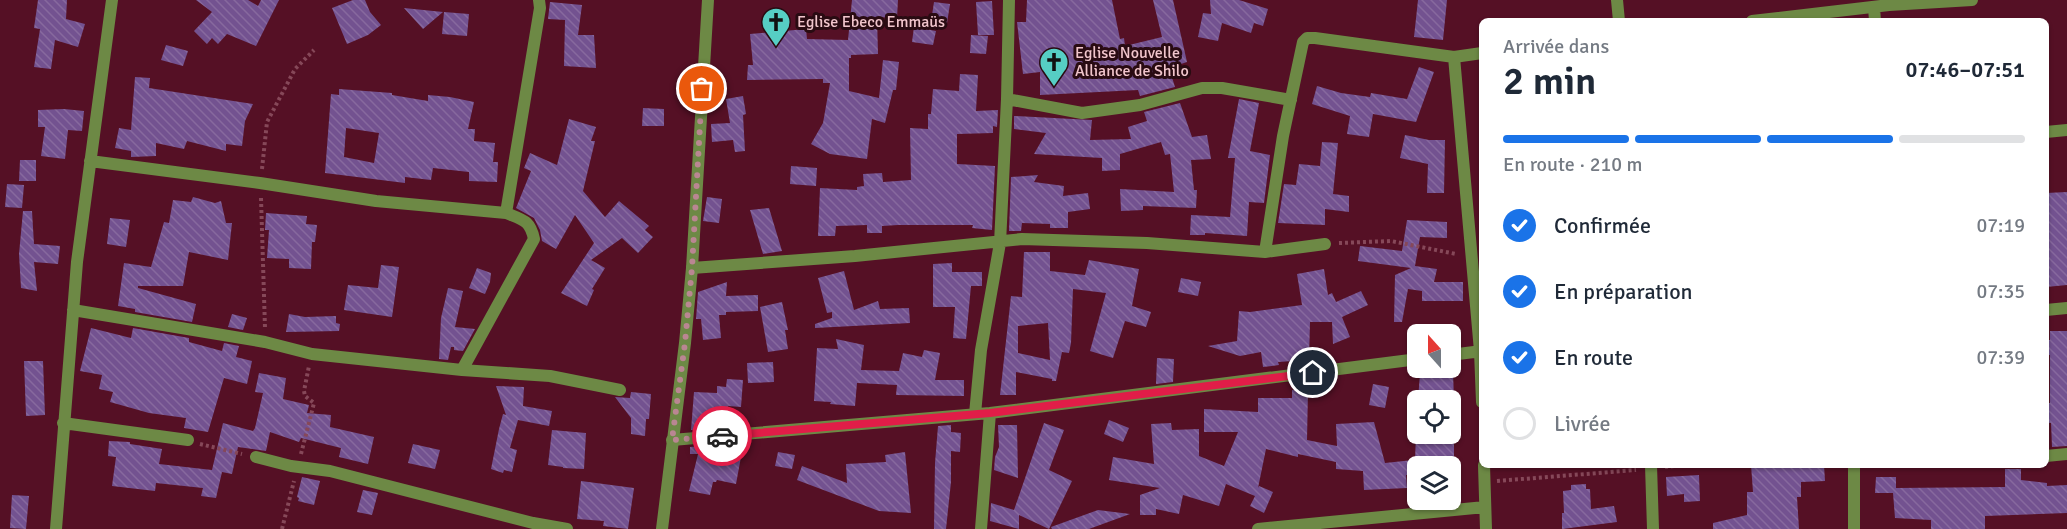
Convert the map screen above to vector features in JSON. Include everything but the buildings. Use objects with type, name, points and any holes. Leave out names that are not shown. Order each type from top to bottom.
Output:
[{"type":"street","points":[[56,529],[77,262],[112,0]]},
{"type":"street","points":[[506,213],[540,8],[539,0]]},
{"type":"street","points":[[662,529],[692,268],[708,0]]},
{"type":"street","points":[[975,414],[981,350],[1000,243],[1009,0]]},
{"type":"street","points":[[1617,0],[1619,18]]},
{"type":"street","points":[[1778,18],[1874,7],[1889,2],[1972,0]]},
{"type":"street","points":[[1874,7],[1875,18]]},
{"type":"street","points":[[1265,252],[1291,100],[1303,42],[1307,38],[1455,57],[1479,53]]},
{"type":"street","points":[[1455,57],[1479,330]]},
{"type":"street","points":[[1007,99],[1082,113],[1140,105],[1202,88],[1222,88],[1291,100]]},
{"type":"street","points":[[2049,132],[2067,130]]},
{"type":"street","points":[[90,161],[376,201],[506,213],[527,221],[534,239],[462,370]]},
{"type":"street","points":[[692,268],[855,256],[1022,239],[1147,243],[1265,252],[1325,244]]},
{"type":"street","points":[[2049,309],[2067,308]]},
{"type":"street","points":[[73,310],[265,342],[312,354],[462,370],[550,376],[620,390]]},
{"type":"street","points":[[1461,354],[1479,351]]},
{"type":"street","points":[[672,440],[990,413],[1407,360]]},
{"type":"street","points":[[981,529],[990,413]]},
{"type":"street","points":[[63,423],[188,440]]},
{"type":"street","points":[[2049,456],[2067,454]]},
{"type":"street","points":[[256,458],[330,471],[533,523],[567,529]]},
{"type":"street","points":[[1484,468],[1486,529]]},
{"type":"street","points":[[1651,468],[1653,529]]},
{"type":"street","points":[[1854,468],[1854,529]]},
{"type":"street","points":[[1258,529],[1485,507]]},
{"type":"path","points":[[265,342],[260,183],[267,122],[296,69],[314,50]]},
{"type":"path","points":[[1325,244],[1391,242],[1472,257]]},
{"type":"path","points":[[282,529],[314,403],[305,396],[304,391],[312,354]]},
{"type":"path","points":[[188,440],[256,458]]},
{"type":"path","points":[[1485,482],[1640,468]]},
{"type":"way so far","points":[[702,89],[692,268],[672,440],[722,436]]},
{"type":"place","name":"Eglise Ebeco Emmaüs","points":[[776,48]]},
{"type":"place","name":"Eglise Nouvelle Alliance de Shilo","points":[[1054,88]]},
{"type":"route","points":[[722,436],[990,413],[1313,373]]}]
